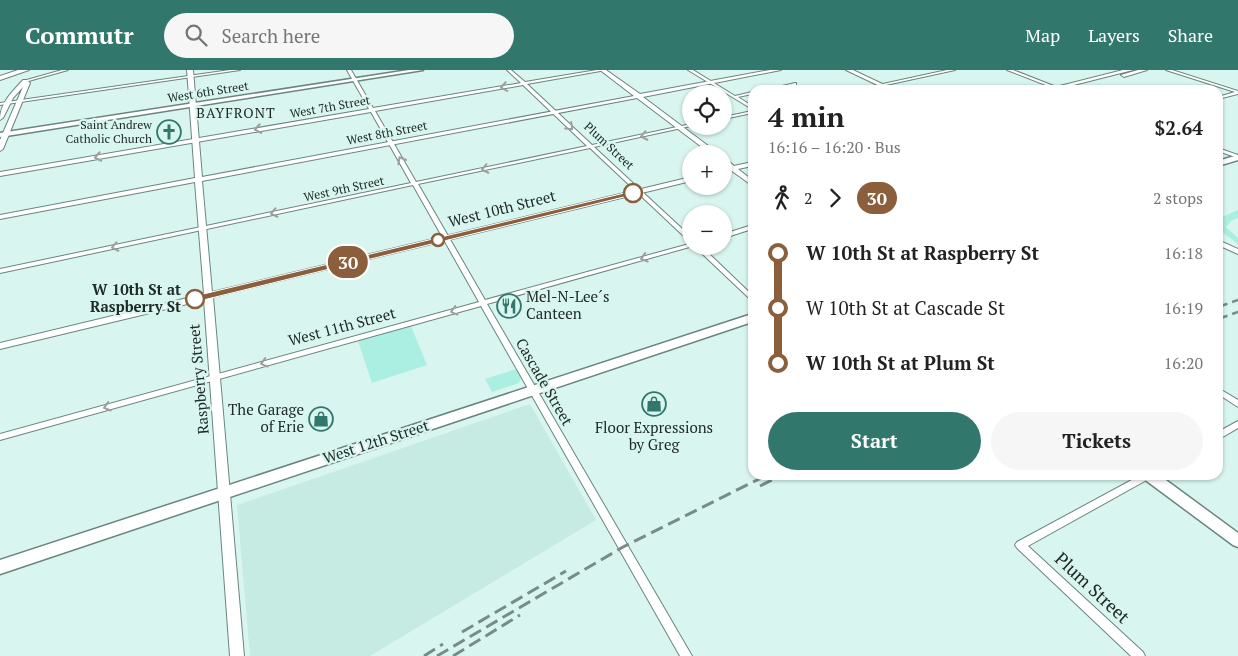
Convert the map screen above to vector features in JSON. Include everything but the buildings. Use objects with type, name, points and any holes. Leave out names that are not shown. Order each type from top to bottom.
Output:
[{"type":"highway","points":[[0,78],[25,70]]},
{"type":"main road","name":"West 6th Street","points":[[2,135],[420,70]]},
{"type":"main road","points":[[1223,162],[1238,157]]},
{"type":"main road","name":"West 12th Street","points":[[0,567],[748,319]]},
{"type":"main road","points":[[1156,480],[1238,541]]},
{"type":"street","points":[[0,118],[3,103],[25,81],[66,70]]},
{"type":"street","points":[[3,103],[190,73],[238,70]]},
{"type":"street","name":"Cascade Street","points":[[349,70],[686,656]]},
{"type":"street","name":"Plum Street","points":[[509,70],[682,232]]},
{"type":"street","points":[[601,70],[703,145]]},
{"type":"street","name":"West 7th Street","points":[[0,174],[601,70]]},
{"type":"street","points":[[690,70],[748,106]]},
{"type":"street","name":"West 8th Street","points":[[0,217],[778,70]]},
{"type":"street","points":[[849,70],[881,85],[953,70]]},
{"type":"street","points":[[1009,70],[1050,85]]},
{"type":"street","points":[[1075,85],[1130,70]]},
{"type":"street","points":[[1080,85],[1144,70]]},
{"type":"street","points":[[1168,70],[1216,85]]},
{"type":"street","name":"Raspberry Street","points":[[190,73],[237,656]]},
{"type":"street","points":[[10,75],[25,81]]},
{"type":"street","points":[[1106,76],[1112,78]]},
{"type":"street","points":[[0,149],[2,135],[20,101],[27,83],[25,81]]},
{"type":"street","points":[[790,85],[795,84]]},
{"type":"street","points":[[1223,87],[1238,92]]},
{"type":"street","points":[[1223,96],[1238,92]]},
{"type":"street","points":[[734,97],[748,94]]},
{"type":"street","points":[[732,116],[748,113]]},
{"type":"street","name":"West 9th Street","points":[[0,271],[682,127]]},
{"type":"street","points":[[678,128],[697,145]]},
{"type":"street","points":[[1223,151],[1238,157]]},
{"type":"street","points":[[732,164],[748,160]]},
{"type":"street","points":[[732,166],[748,164]]},
{"type":"street","points":[[732,170],[748,180]]},
{"type":"street","name":"West 10th Street","points":[[0,346],[67,327],[682,176]]},
{"type":"street","name":"West 10th Street","points":[[637,189],[682,181]]},
{"type":"street","points":[[732,234],[748,229]]},
{"type":"street","points":[[1223,244],[1238,252]]},
{"type":"street","name":"West 11th Street","points":[[0,437],[682,248]]},
{"type":"street","points":[[707,255],[748,294]]},
{"type":"street","name":"West 10th Street","points":[[0,339],[67,327]]},
{"type":"street","points":[[1223,394],[1238,404]]},
{"type":"street","points":[[1223,433],[1238,424]]},
{"type":"street","name":"Plum Street","points":[[1139,656],[1020,546],[1140,480]]},
{"type":"shaded area","points":[[530,404],[596,520],[370,656],[250,656],[237,505]]},
{"type":"green space","points":[[1238,210],[1238,218],[1231,221],[1226,227],[1238,238],[1238,244],[1223,233],[1223,217]]},
{"type":"green space","points":[[411,326],[427,365],[372,383],[358,341]]},
{"type":"green space","points":[[516,369],[521,378],[519,383],[492,392],[485,379]]},
{"type":"railway","points":[[1223,305],[1238,300]]},
{"type":"railway","points":[[1223,317],[1238,312]]},
{"type":"railway","points":[[437,656],[623,547],[757,480]]},
{"type":"railway","points":[[760,486],[772,480]]},
{"type":"railway","points":[[462,632],[566,571]]},
{"type":"railway","points":[[453,656],[520,615]]},
{"type":"railway","points":[[424,656],[443,644]]},
{"type":"bus line","name":"30","points":[[195,299],[633,193]]},
{"type":"place","name":"Saint Andrew Catholic Church","points":[[169,132]]},
{"type":"place","name":"W 10th St at Raspberry St","points":[[195,299]]},
{"type":"place","name":"Mel-N-Lee´s Canteen","points":[[509,306]]},
{"type":"place","name":"Floor Expressions by Greg","points":[[654,404]]},
{"type":"place","name":"The Garage of Erie","points":[[321,419]]},
{"type":"district","name":"BAYFRONT","points":[[236,113]]}]
